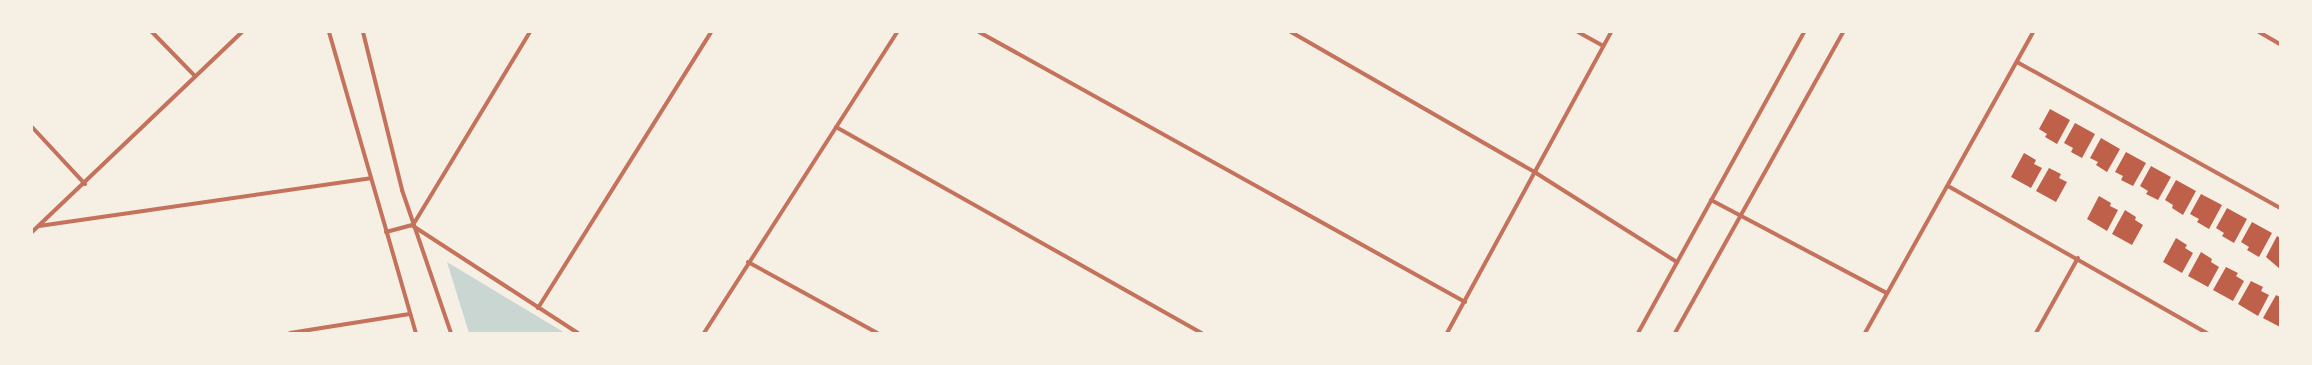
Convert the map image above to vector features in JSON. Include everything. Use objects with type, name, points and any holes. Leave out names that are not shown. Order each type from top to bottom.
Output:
[{"type":"street","points":[[152,32],[195,76]]},
{"type":"street","points":[[32,232],[85,184],[242,32]]},
{"type":"street","points":[[330,32],[416,333]]},
{"type":"street","points":[[363,32],[413,225],[451,333]]},
{"type":"street","points":[[386,232],[413,225],[530,32]]},
{"type":"street","points":[[538,308],[711,32]]},
{"type":"street","points":[[704,333],[748,262],[897,32]]},
{"type":"street","points":[[979,32],[1465,302]]},
{"type":"street","points":[[1291,32],[1536,173],[1678,262]]},
{"type":"street","points":[[1578,32],[1603,46]]},
{"type":"street","points":[[1447,333],[1536,173],[1611,32]]},
{"type":"street","points":[[1638,333],[1804,32]]},
{"type":"street","points":[[1675,333],[1741,218],[1843,32]]},
{"type":"street","points":[[1865,333],[2033,32]]},
{"type":"street","points":[[2259,32],[2280,44]]},
{"type":"street","points":[[2017,62],[2280,208]]},
{"type":"street","points":[[836,127],[1202,333]]},
{"type":"street","points":[[32,128],[85,184]]},
{"type":"street","points":[[39,226],[371,178]]},
{"type":"street","points":[[1948,186],[2078,258],[2207,333]]},
{"type":"street","points":[[1711,200],[1741,218],[1887,293]]},
{"type":"street","points":[[413,225],[578,333]]},
{"type":"street","points":[[2036,333],[2078,258]]},
{"type":"street","points":[[748,262],[877,333]]},
{"type":"street","points":[[290,333],[410,314]]},
{"type":"street","points":[[2196,333],[2198,328]]},
{"type":"shaded area","points":[[447,262],[565,333],[469,333]]},
{"type":"building","points":[[2050,109],[2070,120],[2057,144],[2045,137],[2047,134],[2039,129]]},
{"type":"building","points":[[2075,123],[2095,134],[2082,158],[2071,152],[2073,148],[2064,143]]},
{"type":"building","points":[[2101,138],[2120,149],[2107,172],[2096,165],[2098,162],[2090,158]]},
{"type":"building","points":[[2126,152],[2146,163],[2133,186],[2121,180],[2123,176],[2115,172]]},
{"type":"building","points":[[2024,153],[2036,160],[2034,164],[2042,168],[2031,188],[2011,177]]},
{"type":"building","points":[[2151,166],[2171,177],[2158,200],[2146,194],[2148,191],[2140,186]]},
{"type":"building","points":[[2049,168],[2061,174],[2059,178],[2067,182],[2056,202],[2036,191]]},
{"type":"building","points":[[2176,180],[2196,191],[2183,215],[2172,208],[2173,205],[2165,200]]},
{"type":"building","points":[[2201,194],[2222,205],[2209,229],[2197,222],[2199,219],[2190,214]]},
{"type":"building","points":[[2099,196],[2111,203],[2110,206],[2118,210],[2107,231],[2087,219]]},
{"type":"building","points":[[2227,208],[2247,219],[2234,243],[2222,236],[2224,233],[2216,228]]},
{"type":"building","points":[[2125,210],[2136,217],[2135,220],[2143,225],[2132,245],[2112,234]]},
{"type":"building","points":[[2252,222],[2272,233],[2259,257],[2247,250],[2249,247],[2241,242]]},
{"type":"building","points":[[2277,236],[2280,238],[2280,269],[2266,257]]},
{"type":"building","points":[[2176,238],[2187,245],[2185,248],[2193,253],[2182,273],[2163,262]]},
{"type":"building","points":[[2201,252],[2212,259],[2211,262],[2219,267],[2208,287],[2188,276]]},
{"type":"building","points":[[2226,267],[2238,273],[2236,276],[2244,281],[2233,301],[2213,290]]},
{"type":"building","points":[[2251,281],[2263,287],[2261,291],[2269,295],[2258,316],[2238,304]]},
{"type":"building","points":[[2276,295],[2280,297],[2280,327],[2263,318]]}]
